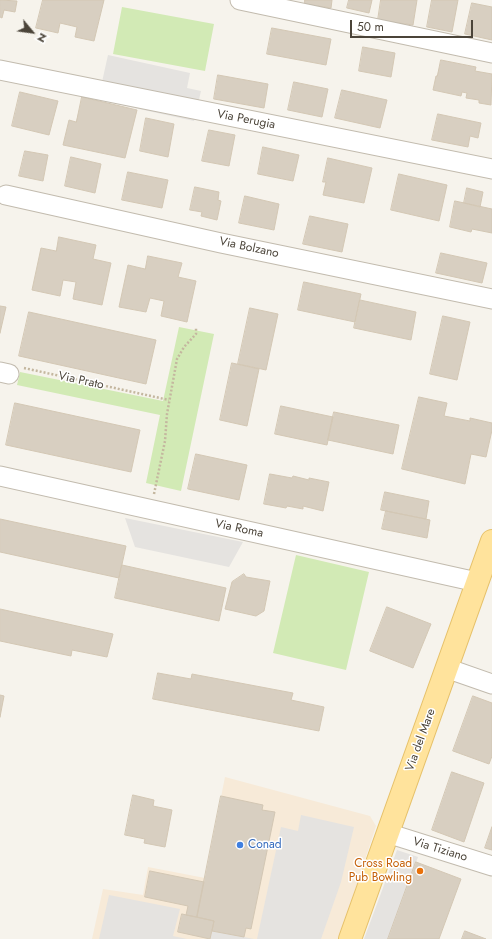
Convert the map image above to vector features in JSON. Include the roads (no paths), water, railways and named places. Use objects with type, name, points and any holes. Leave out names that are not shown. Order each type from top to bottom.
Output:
[{"type":"main road","name":"Via del Mare","points":[[350,939],[492,541]]},
{"type":"street","points":[[240,0],[492,53]]},
{"type":"street","name":"Via Perugia","points":[[0,70],[492,169]]},
{"type":"street","name":"Via Bolzano","points":[[6,195],[222,243],[492,299]]},
{"type":"street","name":"Via Roma","points":[[0,476],[477,582]]},
{"type":"street","points":[[446,668],[492,684]]},
{"type":"street","name":"Via Tiziano","points":[[387,833],[492,866]]},
{"type":"place","name":"Conad","points":[[240,845]]},
{"type":"place","name":"Cross Road Pub Bowling","points":[[420,871]]}]
